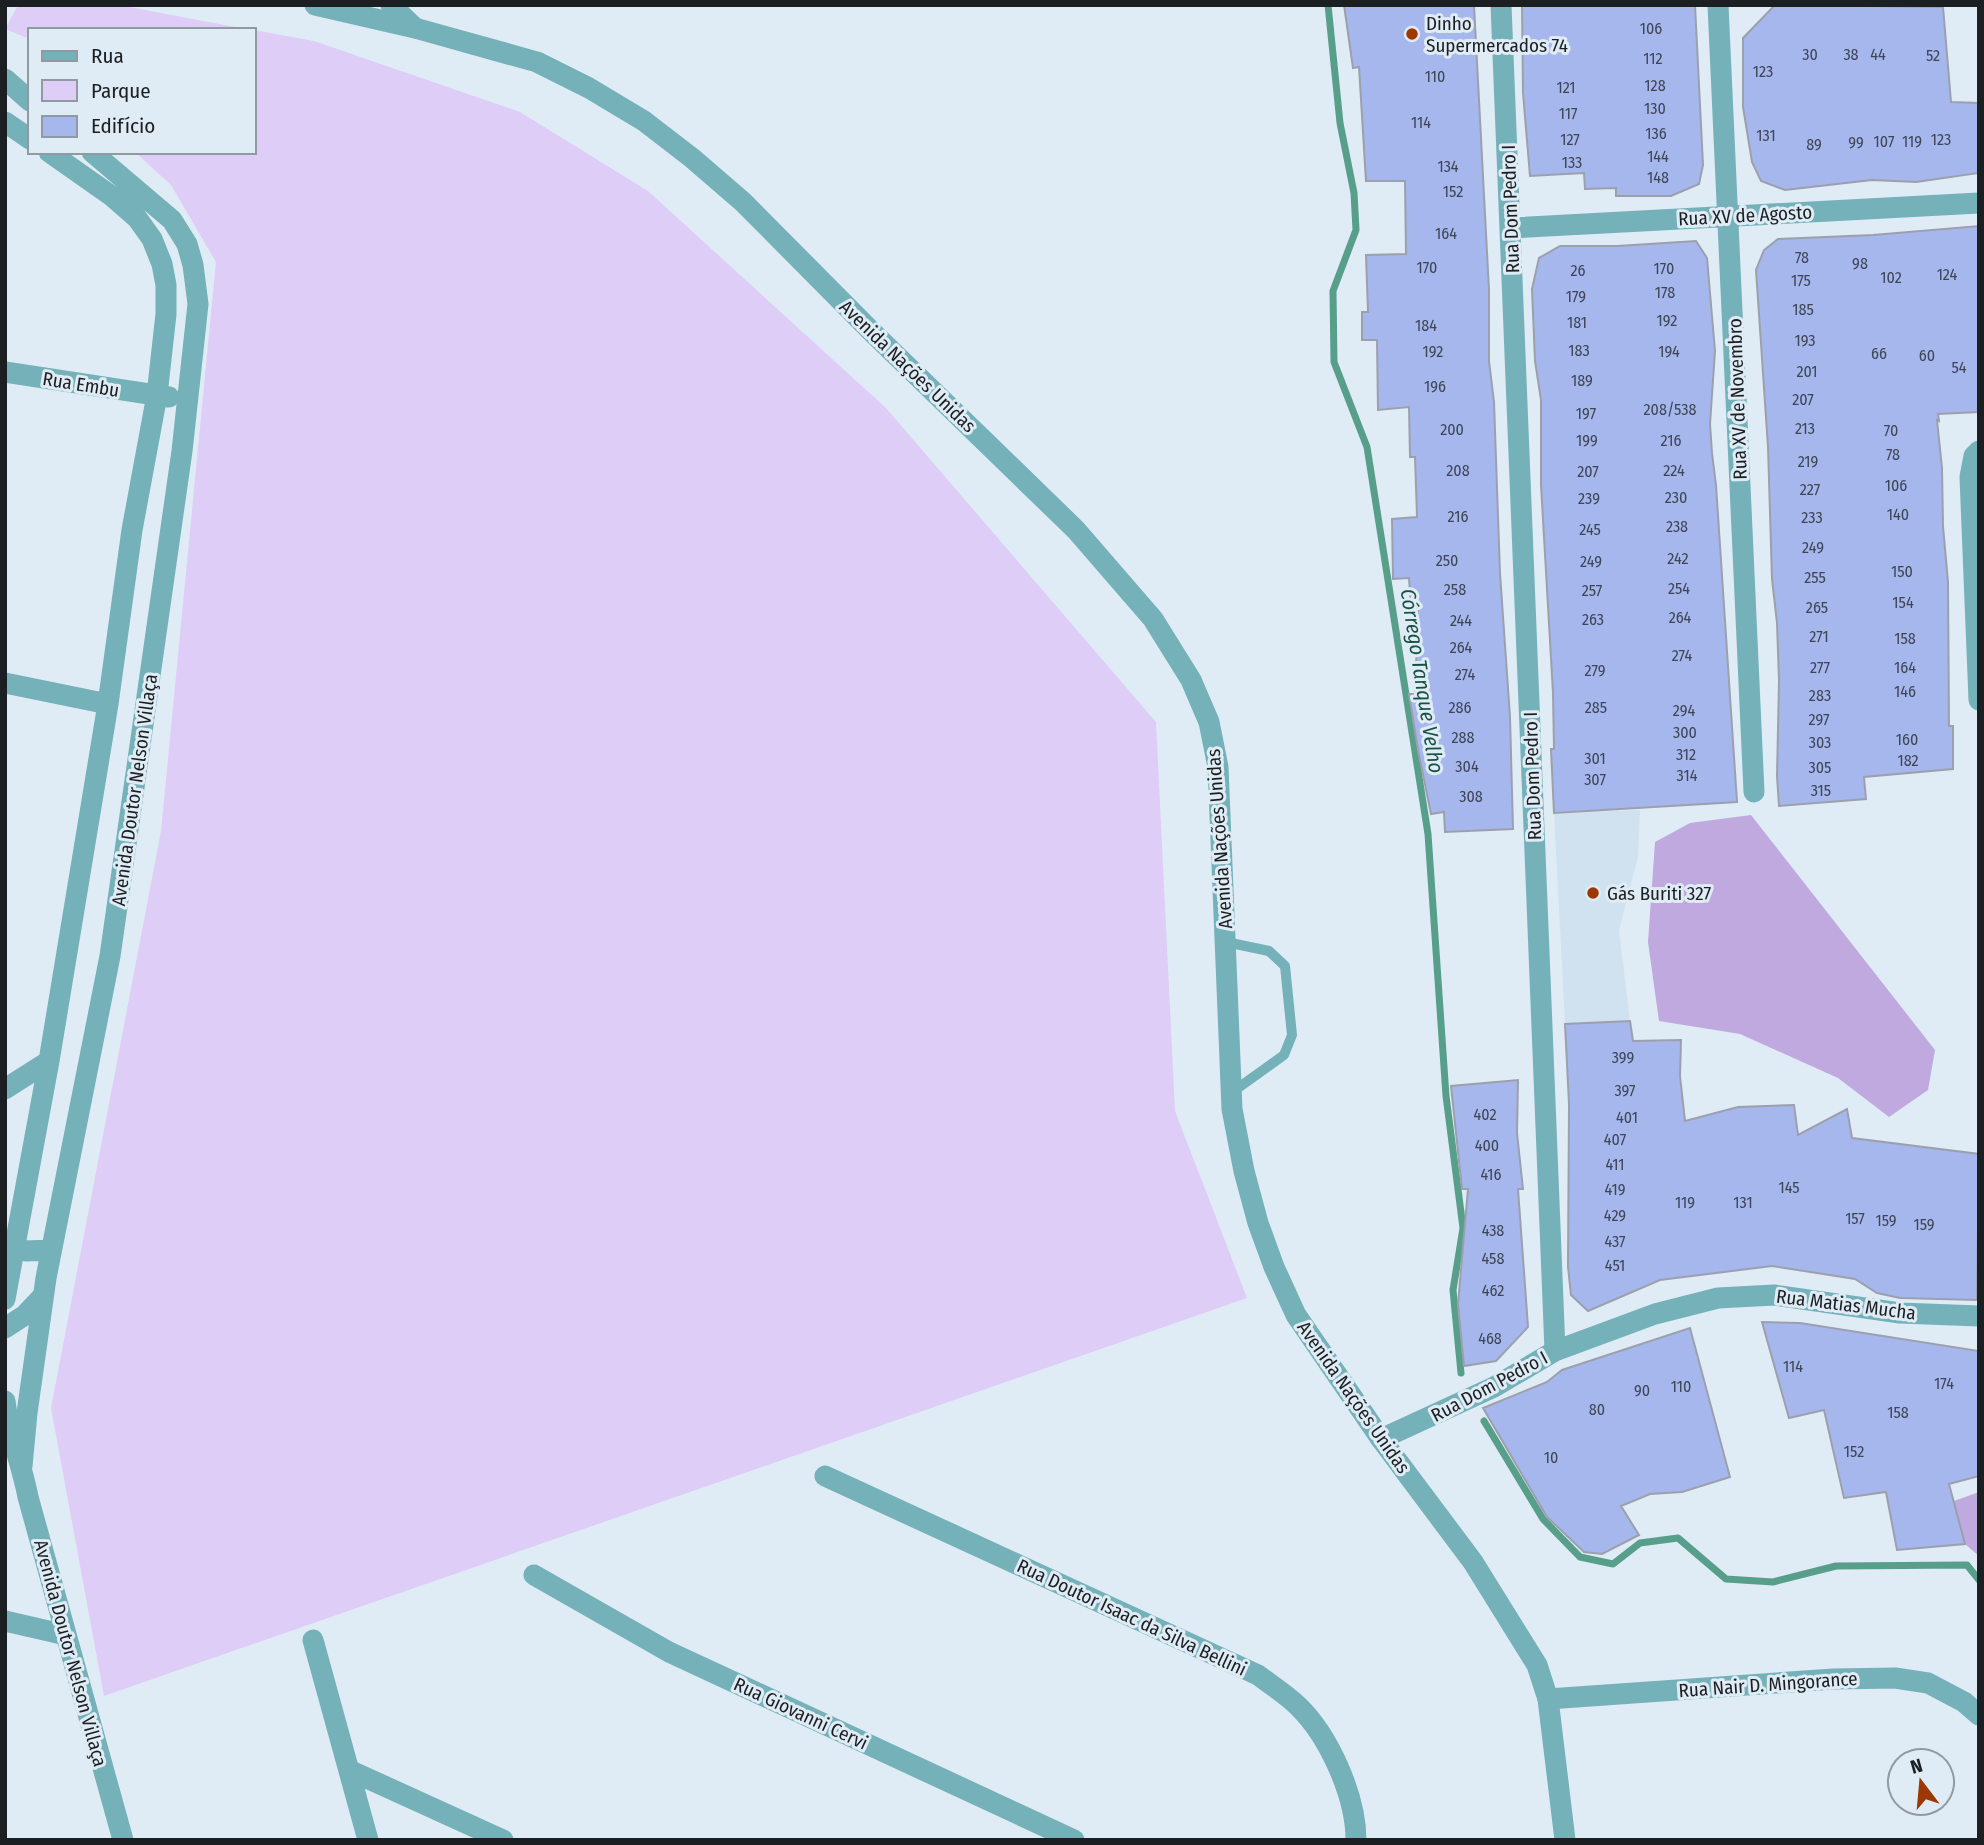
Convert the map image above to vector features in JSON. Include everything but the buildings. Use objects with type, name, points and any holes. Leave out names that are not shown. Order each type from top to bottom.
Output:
[{"type":"street","name":"Avenida Nações Unidas","points":[[315,5],[415,28],[537,62],[589,88],[644,121],[743,202],[1076,530],[1153,619],[1191,680],[1209,722],[1218,766],[1232,1109],[1258,1223],[1296,1315],[1381,1439],[1473,1562],[1537,1665],[1548,1699],[1565,1840]]},
{"type":"street","points":[[391,5],[415,28]]},
{"type":"street","name":"Rua Dom Pedro I","points":[[1381,1439],[1494,1387],[1555,1351],[1501,5]]},
{"type":"street","name":"Rua XV de Novembro","points":[[1718,5],[1754,792]]},
{"type":"street","points":[[5,79],[28,99]]},
{"type":"street","points":[[5,121],[28,138]]},
{"type":"street","name":"Avenida Doutor Nelson Villaça","points":[[5,1299],[9,1245],[48,1061],[108,704],[132,530],[157,395],[166,314],[166,285],[162,264],[152,239],[137,218],[113,197],[52,154]]},
{"type":"street","name":"Avenida Doutor Nelson Villaça","points":[[22,1466],[43,1296],[110,956],[189,399],[198,303],[187,244],[172,220],[94,154]]},
{"type":"street","name":"Rua XV de Agosto","points":[[1511,228],[1979,203]]},
{"type":"street","name":"Rua Embu","points":[[5,372],[189,399]]},
{"type":"street","points":[[1979,451],[1974,457],[1970,477],[1979,701]]},
{"type":"street","points":[[5,683],[108,704]]},
{"type":"street","points":[[5,1089],[48,1061]]},
{"type":"street","points":[[9,1245],[26,1251],[51,1250]]},
{"type":"street","name":"Rua Matias Mucha","points":[[1555,1351],[1655,1314],[1718,1298],[1774,1295],[1900,1313],[1979,1316]]},
{"type":"street","points":[[5,1328],[25,1315],[43,1296]]},
{"type":"street","name":"Avenida Doutor Nelson Villaça","points":[[5,1401],[7,1421],[22,1466],[123,1840]]},
{"type":"street","name":"Rua Doutor Isaac da Silva Bellini","points":[[825,1476],[1258,1675],[1297,1705],[1321,1733],[1342,1779],[1356,1825],[1356,1840]]},
{"type":"street","name":"Rua Giovanni Cervi","points":[[534,1575],[669,1652],[1074,1840]]},
{"type":"street","points":[[5,1621],[66,1635]]},
{"type":"street","points":[[313,1640],[368,1840]]},
{"type":"street","name":"Rua Nair D. Mingorance","points":[[1548,1699],[1833,1679],[1895,1678],[1927,1683],[1964,1702],[1979,1715]]},
{"type":"street","points":[[349,1770],[503,1840]]},
{"type":"lane","points":[[1226,942],[1269,951],[1285,967],[1292,1035],[1284,1055],[1231,1093]]},
{"type":"shaded area","name":"Gás Buriti 327","points":[[1640,810],[1638,857],[1619,930],[1630,1021],[1565,1024],[1554,813]]},
{"type":"shaded area","points":[[1751,815],[1935,1050],[1928,1090],[1889,1117],[1838,1078],[1740,1034],[1659,1021],[1648,942],[1655,842],[1690,823]]},
{"type":"shaded area","points":[[1979,1492],[1979,1556],[1965,1544],[1954,1501]]},
{"type":"green space","points":[[18,5],[119,5],[240,28],[28,28],[28,38],[5,29]]},
{"type":"green space","points":[[256,30],[314,41],[520,112],[648,191],[886,408],[1156,722],[1175,1111],[1247,1298],[104,1696],[51,1408],[161,831],[216,262],[171,185],[137,154],[256,154]]},
{"type":"waterway","name":"Córrego Tanque Velho","points":[[1328,5],[1340,123],[1354,193],[1356,230],[1333,291],[1334,362],[1367,447],[1428,834],[1446,1096],[1463,1228],[1453,1290],[1461,1373]]},
{"type":"waterway","name":"Córrego Tanque Velho","points":[[1484,1421],[1543,1519],[1580,1557],[1613,1564],[1640,1543],[1678,1538],[1726,1579],[1773,1582],[1836,1566],[1967,1565],[1979,1580]]},
{"type":"place","name":"Dinho Supermercados 74","points":[[1412,34]]},
{"type":"place","name":"Gás Buriti 327","points":[[1593,893]]}]
